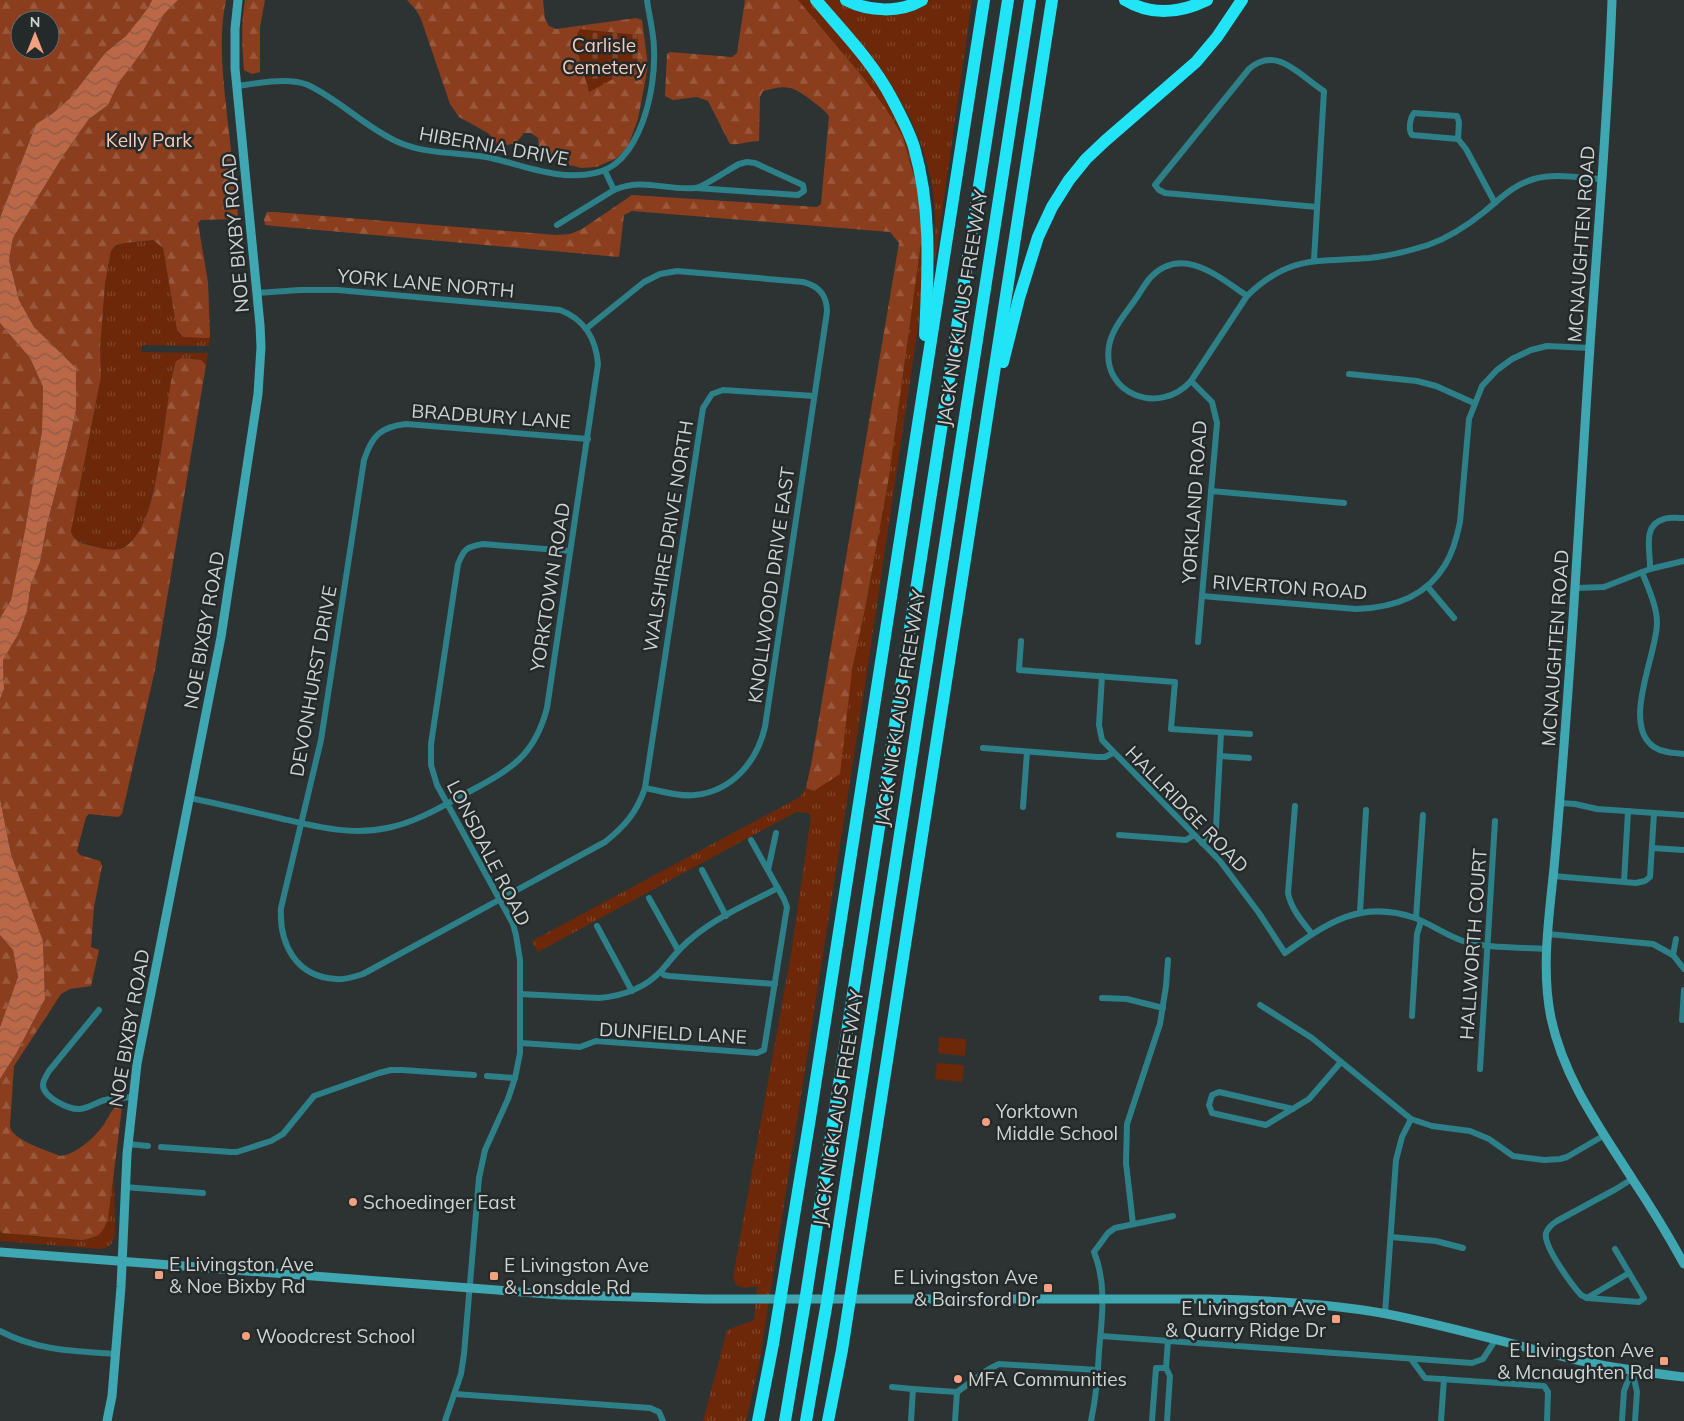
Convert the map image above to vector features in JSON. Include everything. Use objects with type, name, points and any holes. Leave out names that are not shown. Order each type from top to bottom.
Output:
[{"type":"highway","points":[[816,0],[866,60],[886,90],[914,146],[925,199],[929,257],[923,392]]},
{"type":"highway","points":[[846,0],[862,7],[887,9],[909,6],[922,0]]},
{"type":"highway","points":[[758,1421],[773,1344],[810,1118],[984,0]]},
{"type":"highway","name":"JACK NICKLAUS FREEWAY","points":[[784,1421],[808,1282],[1008,0]]},
{"type":"highway","name":"JACK NICKLAUS FREEWAY","points":[[806,1421],[827,1302],[1030,0]]},
{"type":"highway","points":[[828,1421],[845,1330],[1052,0]]},
{"type":"highway","points":[[1125,0],[1144,9],[1163,11],[1177,10],[1207,0]]},
{"type":"highway","points":[[990,394],[1000,373],[1019,298],[1038,237],[1052,207],[1068,180],[1105,141],[1196,62],[1217,37],[1242,0]]},
{"type":"street","name":"NOE BIXBY ROAD","points":[[107,1421],[112,1396],[116,1354],[122,1261],[124,1187],[140,1048],[221,637],[258,394],[261,347],[234,49],[238,0]]},
{"type":"street","name":"HIBERNIA DRIVE","points":[[237,86],[276,81],[307,85],[386,136],[412,147],[448,154],[486,157],[550,173],[575,175],[596,173],[605,171],[623,158],[636,139],[652,86],[654,47],[647,0]]},
{"type":"street","name":"MCNAUGHTEN ROAD","points":[[1612,0],[1610,63],[1590,348],[1576,588],[1547,949],[1548,997],[1557,1042],[1578,1092],[1603,1136],[1632,1179],[1684,1264]]},
{"type":"street","points":[[1314,260],[1324,91],[1284,62],[1269,60],[1259,62],[1249,69],[1155,185],[1165,193],[1317,207]]},
{"type":"street","points":[[1458,140],[1459,122],[1457,116],[1417,112],[1412,115],[1410,130],[1412,135],[1458,140],[1466,149],[1495,203]]},
{"type":"street","points":[[557,225],[614,190],[635,184],[798,195],[804,190],[804,187],[754,163],[746,162],[696,188]]},
{"type":"street","points":[[605,171],[614,190]]},
{"type":"street","points":[[1247,296],[1206,269],[1186,263],[1172,265],[1160,270],[1149,279],[1114,333],[1109,346],[1110,365],[1118,382],[1130,392],[1151,399],[1173,395],[1183,390],[1191,381],[1247,296],[1270,277],[1292,266],[1314,260],[1386,255],[1430,244],[1450,235],[1477,217],[1516,186],[1536,178],[1551,176],[1602,179]]},
{"type":"street","name":"KNOLLWOOD DRIVE EAST","points":[[586,328],[644,282],[660,274],[677,271],[804,282],[815,286],[824,295],[827,312],[765,727],[758,749],[754,758],[738,776],[730,782],[705,793],[695,795],[675,794],[645,788]]},
{"type":"street","name":"YORK LANE NORTH","points":[[257,293],[338,290],[553,309],[572,315],[586,328]]},
{"type":"street","name":"YORKTOWN ROAD","points":[[190,798],[337,830],[375,830],[406,823],[446,804],[495,778],[516,763],[527,751],[543,723],[547,708],[588,439],[598,364],[596,347],[586,328]]},
{"type":"street","name":"RIVERTON ROAD","points":[[1202,596],[1356,609],[1394,605],[1427,586],[1446,565],[1453,550],[1460,522],[1469,419],[1482,386],[1497,370],[1512,359],[1531,350],[1547,346],[1590,348]]},
{"type":"street","points":[[1349,374],[1417,381],[1436,386],[1474,403]]},
{"type":"street","name":"YORKLAND ROAD","points":[[1191,381],[1209,398],[1214,407],[1217,423],[1198,642]]},
{"type":"street","name":"WALSHIRE DRIVE NORTH","points":[[309,971],[336,979],[362,974],[605,842],[630,819],[639,804],[645,788],[703,408],[712,394],[723,390],[814,396]]},
{"type":"street","name":"BRADBURY LANE","points":[[392,426],[406,424],[588,439]]},
{"type":"street","name":"DEVONHURST DRIVE","points":[[309,971],[292,956],[282,936],[281,908],[322,740],[364,460],[369,445],[379,432],[392,426]]},
{"type":"street","points":[[1211,491],[1344,503]]},
{"type":"street","points":[[1650,569],[1648,538],[1650,529],[1664,519],[1684,518]]},
{"type":"street","name":"LONSDALE ROAD","points":[[446,1421],[461,1374],[464,1354],[481,1169],[485,1150],[508,1099],[515,1078],[521,1043],[520,960],[513,924],[446,804],[432,775],[430,754],[458,564],[462,553],[471,546],[483,544],[570,551]]},
{"type":"street","points":[[1576,588],[1604,587],[1650,569],[1684,561]]},
{"type":"street","points":[[1642,572],[1654,604],[1657,622],[1655,641],[1647,668],[1640,705],[1643,730],[1647,741],[1656,748],[1669,753],[1684,754]]},
{"type":"street","points":[[1427,586],[1454,618]]},
{"type":"street","points":[[1021,640],[1019,670],[1174,682],[1171,729],[1250,734]]},
{"type":"street","name":"HALLRIDGE ROAD","points":[[1102,676],[1099,732],[1102,740],[1202,842],[1241,888],[1285,953],[1312,934]]},
{"type":"street","points":[[1202,842],[1214,833],[1216,828],[1221,733]]},
{"type":"street","points":[[983,748],[1097,757],[1105,757],[1113,753]]},
{"type":"street","points":[[1023,807],[1027,752]]},
{"type":"street","points":[[1220,756],[1249,758]]},
{"type":"street","points":[[1560,803],[1597,809],[1684,815]]},
{"type":"street","points":[[1295,806],[1288,893],[1290,902],[1312,934],[1324,926],[1351,914],[1360,912],[1392,912],[1419,920],[1457,939],[1477,944],[1547,949]]},
{"type":"street","points":[[1360,912],[1366,810]]},
{"type":"street","points":[[1624,882],[1628,811]]},
{"type":"street","points":[[1553,876],[1636,883],[1646,881],[1650,877],[1654,813]]},
{"type":"street","points":[[1412,1016],[1419,920],[1423,815]]},
{"type":"street","name":"HALLWORTH COURT","points":[[1480,1069],[1495,821]]},
{"type":"street","points":[[768,870],[776,832]]},
{"type":"street","points":[[1119,835],[1186,840],[1194,835]]},
{"type":"street","points":[[660,972],[669,976],[775,984],[786,902],[751,840]]},
{"type":"street","points":[[1652,848],[1684,850]]},
{"type":"street","points":[[702,870],[726,916]]},
{"type":"street","points":[[520,994],[599,998],[612,997],[632,991],[651,980],[678,950],[705,928],[778,888]]},
{"type":"street","points":[[649,898],[678,950]]},
{"type":"street","points":[[597,926],[632,991]]},
{"type":"street","points":[[1548,934],[1647,943],[1659,946],[1673,955],[1684,969]]},
{"type":"street","points":[[1673,955],[1676,939]]},
{"type":"street","points":[[1132,1224],[1127,1182],[1127,1124],[1160,1024],[1168,960]]},
{"type":"street","name":"DUNFIELD LANE","points":[[521,1043],[585,1047],[596,1041],[757,1053],[764,1050],[775,984]]},
{"type":"street","points":[[1682,1020],[1684,990]]},
{"type":"street","points":[[1102,998],[1127,999],[1163,1008]]},
{"type":"street","points":[[1260,1005],[1312,1038],[1411,1119],[1432,1126],[1470,1131],[1489,1139],[1513,1156],[1534,1159],[1552,1160],[1567,1157],[1603,1136]]},
{"type":"street","points":[[99,1010],[49,1071],[43,1082],[44,1090],[49,1096],[71,1108],[78,1109],[104,1100],[133,1097]]},
{"type":"street","points":[[1293,1108],[1219,1092],[1212,1095],[1209,1105],[1212,1112],[1266,1125],[1309,1099],[1341,1062]]},
{"type":"street","points":[[161,1146],[231,1152],[263,1144],[283,1134],[314,1096],[391,1070],[474,1075]]},
{"type":"street","points":[[487,1076],[515,1078]]},
{"type":"street","points":[[1385,1314],[1398,1148],[1411,1119]]},
{"type":"street","points":[[128,1144],[148,1146]]},
{"type":"street","points":[[1614,1249],[1644,1298],[1639,1302],[1587,1298],[1576,1290],[1549,1248],[1546,1233],[1552,1224],[1609,1194],[1632,1179]]},
{"type":"street","points":[[124,1187],[203,1193]]},
{"type":"street","points":[[1092,1421],[1103,1299],[1100,1270],[1094,1252],[1108,1233],[1115,1228],[1173,1216]]},
{"type":"street","points":[[1391,1237],[1430,1240],[1463,1248]]},
{"type":"street","points":[[0,1252],[570,1295],[747,1300],[1246,1299],[1333,1306],[1385,1314],[1437,1324],[1588,1362],[1684,1377]]},
{"type":"street","points":[[1587,1298],[1629,1274]]},
{"type":"street","points":[[0,1331],[15,1339],[42,1347],[116,1354]]},
{"type":"street","points":[[1101,1336],[1476,1363],[1483,1359],[1496,1339]]},
{"type":"street","points":[[1167,1421],[1170,1376],[1166,1368],[1168,1340]]},
{"type":"street","points":[[1411,1358],[1425,1378],[1544,1386],[1548,1392],[1547,1421]]},
{"type":"street","points":[[892,1387],[957,1392],[999,1364],[1098,1370]]},
{"type":"street","points":[[1152,1421],[1156,1368],[1166,1368]]},
{"type":"street","points":[[1622,1421],[1624,1391],[1632,1370]]},
{"type":"street","points":[[1632,1370],[1638,1392],[1635,1421]]},
{"type":"street","points":[[1441,1421],[1444,1380]]},
{"type":"street","points":[[911,1421],[913,1389]]},
{"type":"street","points":[[955,1421],[957,1392]]},
{"type":"street","points":[[455,1394],[650,1408],[657,1409],[662,1418]]},
{"type":"green space","points":[[0,0],[152,0],[126,36],[105,53],[70,98],[52,114],[36,124],[0,218]]},
{"type":"green space","name":"Kelly Park","points":[[178,0],[226,0],[222,29],[222,58],[238,215],[236,219],[201,220],[198,223],[208,282],[210,337],[207,338],[183,337],[177,330],[163,248],[153,240],[116,245],[111,251],[105,284],[100,349],[101,376],[71,531],[75,539],[85,544],[114,550],[120,549],[134,538],[145,519],[153,494],[171,380],[176,361],[182,358],[201,360],[206,365],[155,670],[122,814],[118,817],[89,814],[86,817],[77,851],[80,855],[100,861],[102,866],[94,907],[91,947],[99,950],[91,986],[70,989],[61,994],[14,1066],[10,1125],[16,1135],[22,1140],[60,1156],[83,1146],[98,1132],[115,1107],[118,1105],[122,1107],[108,1219],[104,1229],[99,1234],[82,1240],[3,1233],[0,1231],[0,1079],[16,1054],[45,999],[43,941],[11,854],[0,799],[0,699],[4,689],[3,660],[19,633],[27,611],[31,584],[40,562],[47,524],[76,410],[76,368],[34,327],[19,300],[9,260],[13,238],[63,156],[89,119],[108,105],[119,82],[143,51],[164,14]]},
{"type":"green space","points":[[245,0],[265,0],[260,27],[260,72],[252,74],[244,70],[242,35]]},
{"type":"green space","points":[[407,0],[543,0],[545,19],[549,26],[556,29],[636,18],[642,20],[648,66],[638,119],[627,149],[615,159],[596,167],[581,168],[543,158],[539,153],[538,138],[531,133],[524,133],[516,143],[507,145],[497,144],[488,133],[459,117],[450,104],[421,19]]},
{"type":"green space","points":[[745,0],[798,0],[862,76],[886,109],[903,137],[918,191],[922,235],[889,477],[852,670],[840,774],[814,791],[806,788],[899,243],[890,232],[632,211],[624,215],[619,257],[274,226],[265,225],[264,219],[267,212],[275,212],[556,235],[570,234],[582,229],[632,195],[817,207],[821,204],[829,116],[811,100],[798,91],[783,87],[763,91],[760,97],[759,141],[730,144],[708,101],[697,97],[673,100],[665,96],[667,54],[670,52],[732,57],[737,53]]},
{"type":"green space","points":[[798,0],[810,0],[874,76],[888,96],[922,182],[922,235],[918,191],[903,137],[862,76]]},
{"type":"green space","points":[[822,0],[838,0],[852,7],[927,2],[930,0],[972,0],[935,262],[933,192],[924,152],[914,127],[889,82]]},
{"type":"green space","name":"Carlisle Cemetery","points":[[580,29],[638,35],[637,66],[589,92],[574,39]]},
{"type":"green space","points":[[922,235],[922,300],[867,672],[759,1365],[746,1421],[703,1421],[727,1330],[754,1320],[757,1286],[744,1288],[736,1285],[733,1277],[791,954],[811,816],[808,813],[796,812],[538,952],[532,941],[800,797],[806,788],[814,791],[852,670],[865,609],[889,477]]},
{"type":"green space","points":[[153,240],[163,248],[177,330],[207,338],[210,337],[209,346],[142,345],[141,352],[208,353],[206,365],[201,360],[182,358],[174,366],[157,477],[146,517],[139,534],[128,544],[118,550],[108,550],[77,541],[72,537],[71,531],[101,376],[100,349],[105,284],[111,251],[117,245]]},
{"type":"green space","points":[[0,323],[30,358],[43,387],[42,431],[25,530],[11,600],[0,618]]},
{"type":"green space","points":[[0,935],[13,950],[18,977],[0,1027]]},
{"type":"green space","points":[[939,1037],[966,1039],[965,1056],[938,1053]]},
{"type":"green space","points":[[937,1063],[964,1065],[962,1082],[935,1079]]},
{"type":"green space","points":[[114,1173],[115,1234],[109,1246],[101,1249],[0,1241],[0,1231],[4,1233],[82,1240],[95,1237],[108,1219]]},
{"type":"water","points":[[152,0],[178,0],[164,14],[143,51],[119,82],[108,105],[89,119],[63,156],[13,238],[9,260],[19,300],[34,327],[76,368],[76,410],[47,524],[40,562],[31,584],[27,611],[19,633],[3,660],[4,689],[0,699],[0,618],[11,600],[25,530],[42,431],[43,387],[30,358],[0,323],[0,218],[36,124],[52,114],[70,98],[105,53],[126,36]]},
{"type":"water","points":[[0,799],[11,854],[43,941],[45,999],[16,1054],[0,1079],[0,1027],[18,977],[13,950],[0,935]]},
{"type":"place","name":"Yorktown Middle School","points":[[986,1122]]},
{"type":"place","name":"Schoedinger East","points":[[353,1202]]},
{"type":"place","name":"E Livingston Ave & Noe Bixby Rd","points":[[159,1275]]},
{"type":"place","name":"E Livingston Ave & Lonsdale Rd","points":[[494,1276]]},
{"type":"place","name":"E Livingston Ave & Bairsford Dr","points":[[1048,1288]]},
{"type":"place","name":"E Livingston Ave & Quarry Ridge Dr","points":[[1336,1319]]},
{"type":"place","name":"Woodcrest School","points":[[246,1336]]},
{"type":"place","name":"E Livingston Ave & Mcnaughten Rd","points":[[1664,1361]]},
{"type":"place","name":"MFA Communities","points":[[958,1379]]}]
